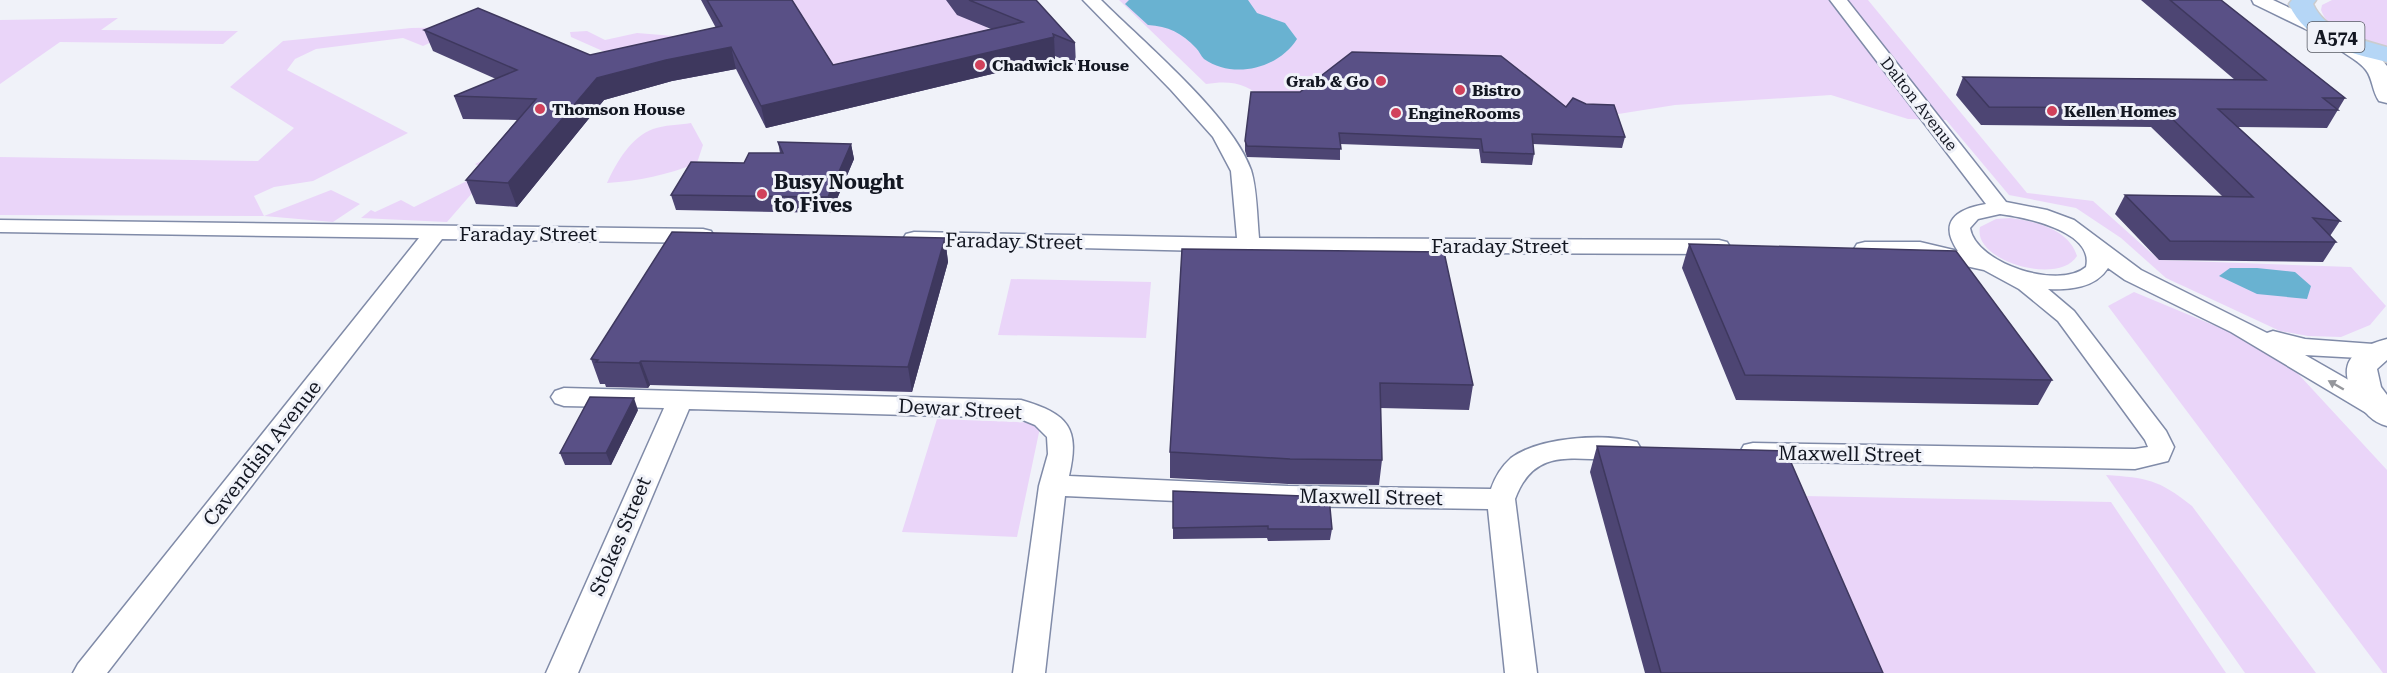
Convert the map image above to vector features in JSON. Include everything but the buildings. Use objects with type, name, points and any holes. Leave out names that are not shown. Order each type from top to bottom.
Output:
[{"type":"main road","name":"A574","points":[[2304,0],[2301,4],[2303,12],[2310,21],[2334,36],[2387,55]]},
{"type":"street","points":[[1091,0],[1179,86],[1222,135],[1241,171],[1249,245]]},
{"type":"street","name":"Dalton Avenue","points":[[1838,0],[2000,208]]},
{"type":"street","points":[[2260,0],[2334,36],[2377,67],[2383,76],[2387,96]]},
{"type":"street","points":[[1994,266],[1966,246],[1960,237],[1958,229],[1961,220],[1969,213],[1982,209],[2017,209],[2053,219],[2083,236],[2110,260],[2155,287],[2239,327],[2387,414]]},
{"type":"street","name":"Faraday Street","points":[[0,226],[720,236]]},
{"type":"street","points":[[1920,249],[1948,237],[1958,229]]},
{"type":"street","name":"Cavendish Avenue","points":[[89,673],[435,233]]},
{"type":"street","name":"Faraday Street","points":[[895,239],[1249,245],[1742,248]]},
{"type":"street","points":[[2066,316],[2068,292],[2079,280],[2092,274],[2098,266],[2098,256],[2093,246]]},
{"type":"street","points":[[1848,249],[1920,249],[1994,266],[2040,281],[2128,282],[2155,287]]},
{"type":"street","name":"Maxwell Street","points":[[1727,451],[2135,459],[2159,454],[2162,447],[2157,437],[2066,316],[2028,284],[1994,266]]},
{"type":"street","points":[[2239,327],[2305,347],[2383,350]]},
{"type":"street","points":[[2383,350],[2366,360],[2360,372],[2364,387],[2375,404],[2387,414]]},
{"type":"street","name":"Dewar Street","points":[[564,397],[1021,409],[1044,419],[1060,434],[1061,454],[1053,486]]},
{"type":"street","name":"Stokes Street","points":[[562,673],[680,400]]},
{"type":"street","points":[[1521,673],[1501,500],[1504,484],[1524,461],[1540,454],[1558,450],[1656,450]]},
{"type":"street","points":[[1029,673],[1053,486]]},
{"type":"street","name":"Maxwell Street","points":[[1053,486],[1288,496],[1373,495],[1501,500]]},
{"type":"shaded area","points":[[791,0],[947,0],[977,16],[1004,48],[814,92]]},
{"type":"shaded area","points":[[1119,0],[1868,0],[2027,193],[2093,201],[2159,260],[2351,267],[2386,306],[2370,325],[2341,337],[2308,336],[2280,331],[2166,278],[2121,238],[2076,208],[2009,195],[1946,120],[1908,119],[1831,95],[1675,105],[1612,115],[1349,100],[1265,102],[1253,91],[1239,84],[1224,82],[1206,84]]},
{"type":"shaded area","points":[[2332,0],[2387,0],[2387,49],[2349,36],[2332,25],[2321,10],[2322,5]]},
{"type":"shaded area","points":[[118,18],[101,30],[238,31],[223,44],[60,42],[0,84],[0,20]]},
{"type":"shaded area","points":[[464,27],[423,46],[403,38],[316,49],[295,59],[287,70],[408,133],[313,181],[274,187],[254,196],[264,216],[0,215],[0,157],[258,161],[294,128],[230,87],[283,41],[411,28]]},
{"type":"shaded area","points":[[587,31],[605,40],[637,33],[674,36],[673,46],[623,60],[571,37],[570,32]]},
{"type":"shaded area","points":[[691,123],[703,145],[697,163],[653,177],[607,183],[631,144],[645,133],[662,127]]},
{"type":"shaded area","points":[[513,146],[447,222],[361,218],[371,210],[375,212],[401,200],[414,207],[487,171],[475,164]]},
{"type":"shaded area","points":[[331,190],[360,204],[333,222],[264,216]]},
{"type":"shaded area","points":[[2010,218],[2040,224],[2059,233],[2067,239],[2077,256],[2067,265],[2053,269],[2036,269],[2002,259],[1989,250],[1981,239],[1980,227],[1996,219]]},
{"type":"shaded area","points":[[1011,279],[1151,282],[1146,338],[998,335]]},
{"type":"shaded area","points":[[2134,292],[2278,352],[2387,470],[2387,673],[2383,673],[2108,306]]},
{"type":"shaded area","points":[[937,419],[1041,423],[1017,537],[902,532]]},
{"type":"shaded area","points":[[2106,475],[2132,477],[2161,485],[2192,506],[2316,673],[2245,673]]},
{"type":"shaded area","points":[[1804,496],[2111,502],[2226,673],[1882,673]]},
{"type":"water","points":[[1129,0],[1248,0],[1257,13],[1285,23],[1297,39],[1289,49],[1268,64],[1242,70],[1229,69],[1204,59],[1197,49],[1180,34],[1162,27],[1148,25],[1125,4]]},
{"type":"water","points":[[2230,268],[2295,272],[2311,286],[2307,299],[2257,294],[2219,276]]},
{"type":"place","name":"Chadwick House","points":[[980,65]]},
{"type":"place","name":"Grab & Go","points":[[1381,81]]},
{"type":"place","name":"Bistro","points":[[1460,90]]},
{"type":"place","name":"Thomson House","points":[[540,109]]},
{"type":"place","name":"Kellen Homes","points":[[2052,111]]},
{"type":"place","name":"EngineRooms","points":[[1396,113]]},
{"type":"place","name":"Busy Nought to Fives","points":[[762,194]]}]
